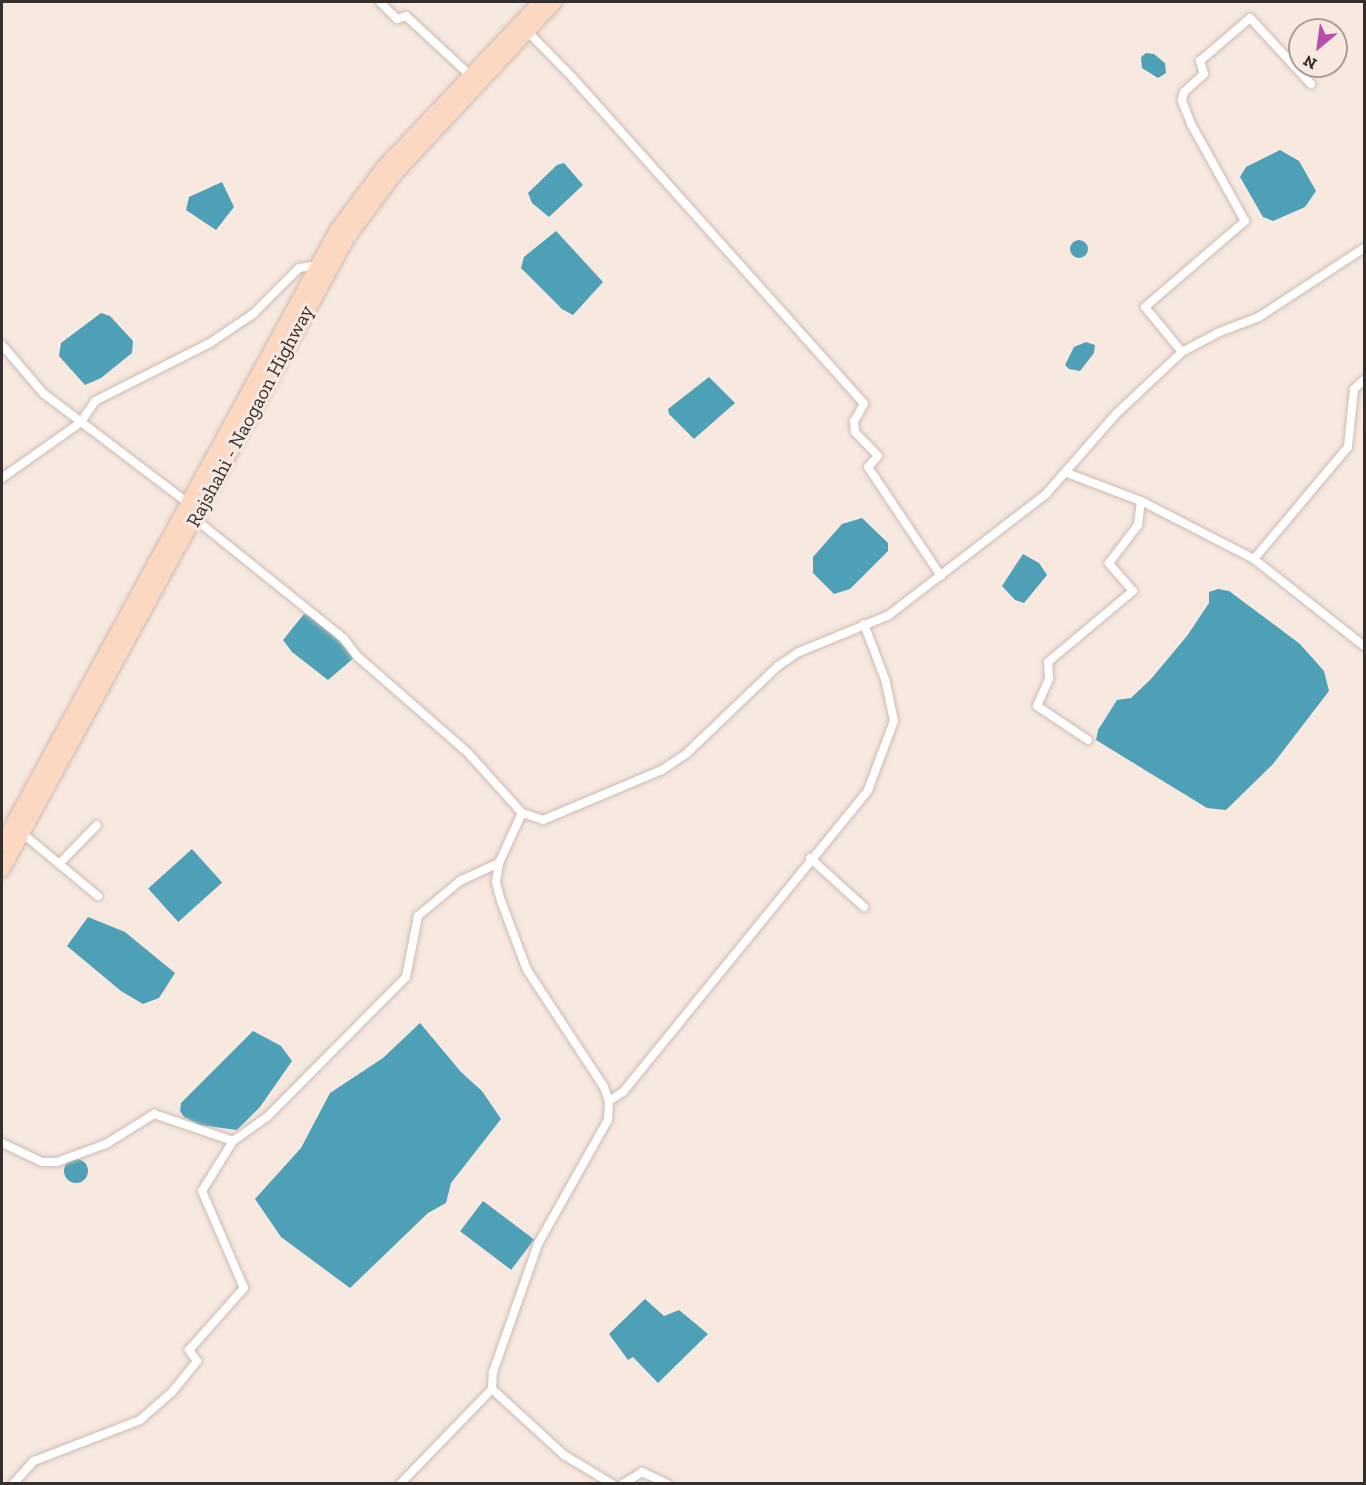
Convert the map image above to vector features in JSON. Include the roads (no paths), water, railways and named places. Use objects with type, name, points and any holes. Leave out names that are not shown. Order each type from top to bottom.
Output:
[{"type":"main road","name":"Rajshahi - Naogaon Highway","points":[[2,870],[154,580],[189,504],[234,433],[348,237],[394,175],[540,2]]},
{"type":"main road","name":"Rajshahi - Naogaon Highway","points":[[2,844],[154,580],[195,519],[234,433],[317,265],[384,167],[474,80],[528,32],[555,2]]},
{"type":"street","points":[[380,2],[397,19],[406,16],[474,80]]},
{"type":"street","points":[[1182,352],[1145,308],[1245,221],[1191,124],[1182,100],[1184,92],[1204,74],[1200,61],[1250,18],[1311,84]]},
{"type":"street","points":[[528,32],[572,77],[864,404],[854,421],[855,432],[878,456],[868,466],[941,576]]},
{"type":"street","points":[[195,519],[344,639],[357,656],[468,753],[522,813],[543,820],[662,770],[687,753],[778,666],[827,637],[889,615],[1046,494],[1067,473],[1116,414],[1182,352],[1216,333],[1259,317],[1365,249]]},
{"type":"street","points":[[2,478],[81,422],[95,401],[210,343],[253,314],[299,268],[317,265]]},
{"type":"street","points":[[2,345],[28,378],[81,422],[136,460],[189,504]]},
{"type":"street","points":[[1254,559],[1348,447],[1354,389],[1365,380]]},
{"type":"street","points":[[1067,473],[1141,501],[1254,559],[1365,646]]},
{"type":"street","points":[[1088,740],[1037,706],[1049,679],[1048,662],[1133,591],[1109,563],[1138,525],[1141,501]]},
{"type":"street","points":[[609,1101],[623,1092],[810,858],[868,790],[894,721],[886,682],[864,624]]},
{"type":"street","points":[[400,1484],[492,1389],[492,1371],[538,1244],[608,1120],[609,1101],[604,1087],[527,970],[499,891],[499,863],[522,813]]},
{"type":"street","points":[[59,864],[97,825]]},
{"type":"street","points":[[22,833],[98,896]]},
{"type":"street","points":[[810,858],[864,907]]},
{"type":"street","points":[[13,1484],[34,1461],[140,1420],[172,1392],[197,1361],[189,1350],[244,1288],[202,1191],[232,1141],[267,1117],[406,977],[418,916],[460,881],[499,863]]},
{"type":"street","points":[[2,1143],[42,1162],[57,1162],[106,1144],[154,1114],[232,1141]]},
{"type":"street","points":[[492,1389],[564,1455],[612,1484]]},
{"type":"street","points":[[623,1484],[642,1473],[668,1484]]},
{"type":"water","points":[[1146,53],[1154,54],[1165,63],[1166,73],[1158,78],[1142,68],[1141,57]]},
{"type":"water","points":[[1280,150],[1299,161],[1316,191],[1305,207],[1273,221],[1263,217],[1240,177],[1246,167]]},
{"type":"water","points":[[564,163],[583,185],[549,217],[532,203],[528,193],[557,165]]},
{"type":"water","points":[[222,182],[234,207],[216,230],[186,210],[189,197]]},
{"type":"water","points":[[556,231],[603,282],[573,315],[562,309],[521,268],[524,257]]},
{"type":"water","points":[[1079,240],[1085,243],[1088,249],[1085,255],[1079,258],[1073,255],[1070,249],[1073,243]]},
{"type":"water","points":[[101,313],[110,316],[133,341],[132,353],[101,378],[85,385],[59,356],[61,343]]},
{"type":"water","points":[[1086,342],[1095,345],[1094,353],[1080,371],[1069,369],[1065,365],[1074,347]]},
{"type":"water","points":[[709,377],[735,403],[694,439],[669,414],[668,409]]},
{"type":"water","points":[[862,518],[888,543],[888,551],[850,589],[834,594],[813,573],[813,557],[842,524]]},
{"type":"water","points":[[1023,554],[1039,563],[1047,575],[1024,603],[1015,600],[1002,586]]},
{"type":"water","points":[[1218,589],[1229,591],[1300,644],[1324,671],[1329,691],[1273,764],[1226,810],[1207,808],[1096,740],[1098,730],[1117,700],[1131,698],[1151,679],[1187,636],[1209,603],[1209,592]]},
{"type":"water","points":[[304,614],[317,619],[355,657],[328,680],[292,652],[283,640]]},
{"type":"water","points":[[192,849],[222,882],[178,922],[148,888]]},
{"type":"water","points":[[88,917],[125,932],[175,973],[159,998],[143,1004],[121,991],[67,946]]},
{"type":"water","points":[[420,1023],[461,1072],[482,1091],[501,1119],[451,1183],[446,1203],[428,1213],[350,1288],[281,1237],[255,1199],[301,1148],[330,1093],[383,1058]]},
{"type":"water","points":[[253,1031],[281,1046],[292,1061],[260,1107],[237,1130],[200,1125],[184,1117],[180,1111],[181,1103]]},
{"type":"water","points":[[71,1159],[81,1159],[88,1166],[88,1176],[81,1183],[71,1183],[64,1176],[64,1166]]},
{"type":"water","points":[[483,1201],[534,1240],[511,1270],[460,1231]]},
{"type":"water","points":[[645,1299],[664,1316],[679,1310],[708,1334],[658,1383],[633,1357],[628,1360],[609,1334]]}]
